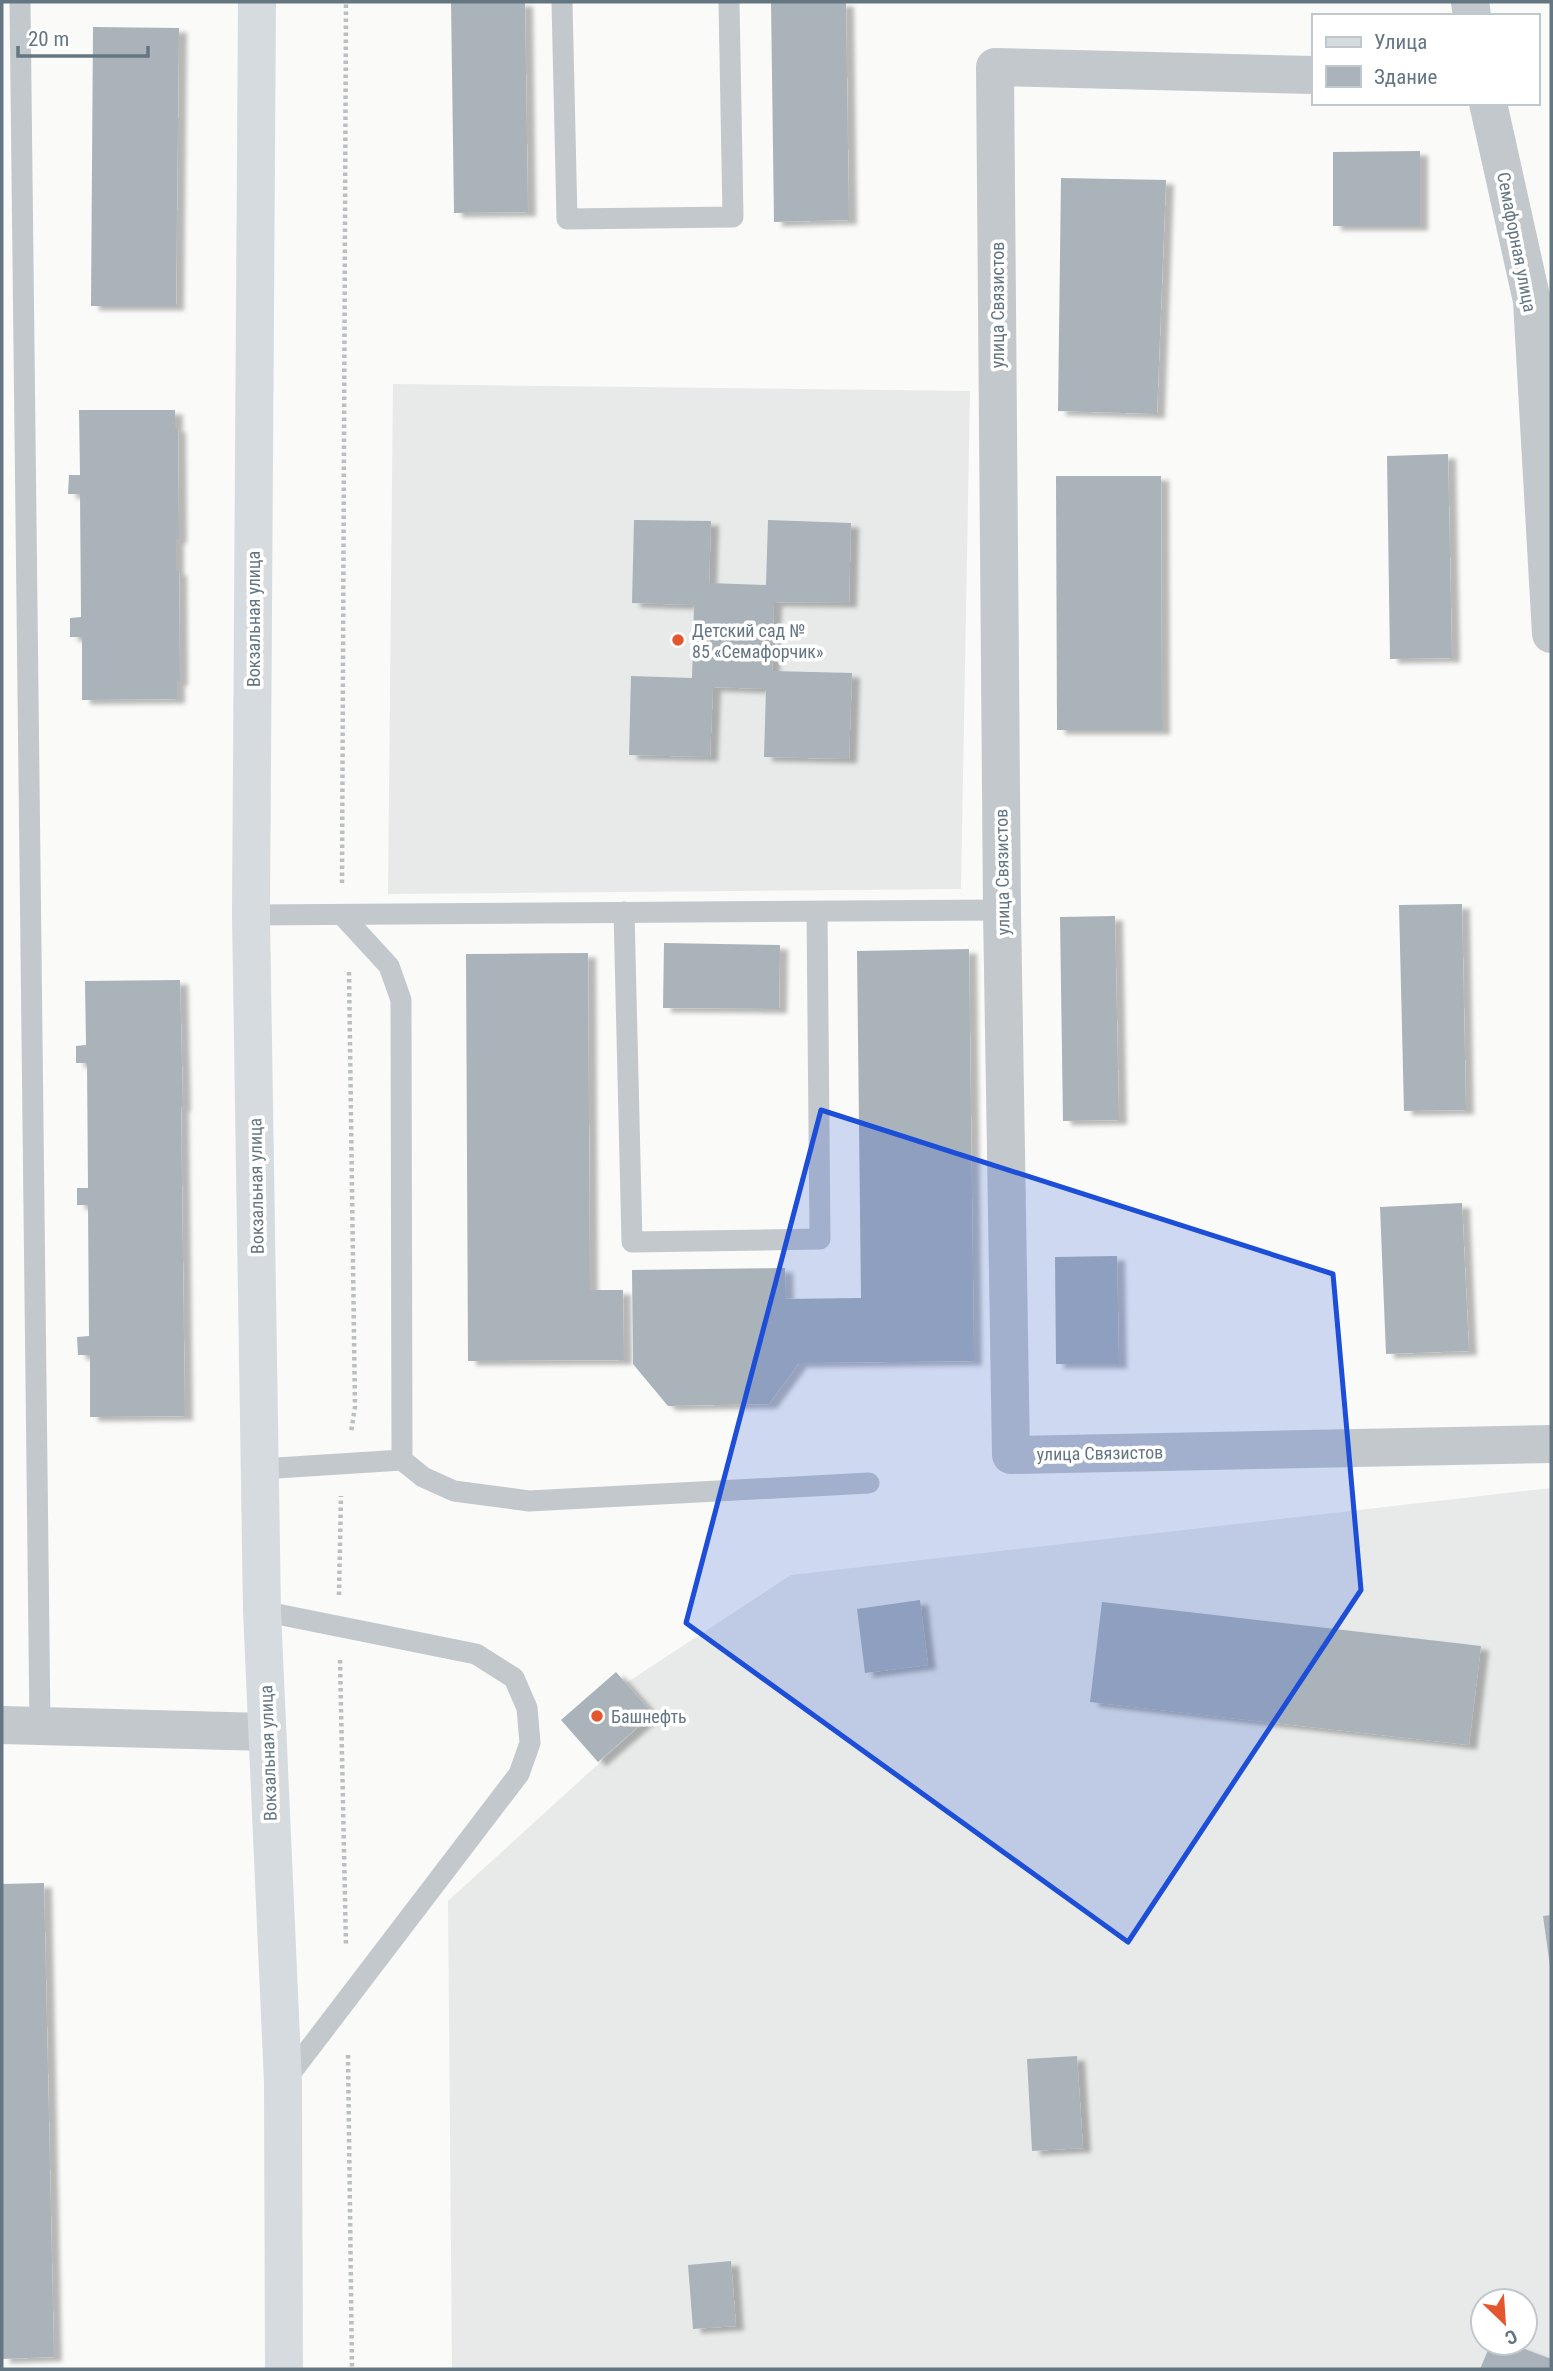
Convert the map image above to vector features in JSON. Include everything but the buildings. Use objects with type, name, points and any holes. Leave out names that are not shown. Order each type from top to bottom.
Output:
[{"type":"main road","name":"Вокзальная улица","points":[[257,2],[251,915],[262,1611],[283,2083],[284,2369]]},
{"type":"street","name":"улица Связистов","points":[[1312,75],[995,67],[1002,910],[1011,1455],[1551,1444]]},
{"type":"street","name":"Семафорная улица","points":[[1488,105],[1532,301],[1551,634]]},
{"type":"street","points":[[2,1725],[266,1732]]},
{"type":"lane","points":[[20,2],[40,1727]]},
{"type":"lane","points":[[562,2],[567,219],[733,217],[729,2]]},
{"type":"lane","points":[[251,915],[1002,910]]},
{"type":"lane","points":[[624,912],[632,1242],[820,1239],[817,912]]},
{"type":"lane","points":[[342,915],[389,965],[401,1000],[402,1460]]},
{"type":"lane","points":[[261,1469],[402,1460],[423,1477],[454,1492],[529,1501],[869,1483]]},
{"type":"lane","points":[[262,1611],[476,1654],[513,1678],[527,1708],[530,1743],[519,1773],[283,2083]]},
{"type":"path","points":[[342,915],[346,2]]},
{"type":"highlighted area","points":[[821,1110],[1333,1274],[1361,1590],[1128,1942],[686,1623]]},
{"type":"shaded area","name":"Детский сад № 85 «Семафорчик»","points":[[393,384],[970,391],[961,889],[388,894]]},
{"type":"shaded area","points":[[1551,1488],[1551,2369],[452,2369],[448,1901],[653,1714],[626,1683],[791,1575]]},
{"type":"place","name":"Детский сад № 85 «Семафорчик»","points":[[678,640]]},
{"type":"place","name":"Башнефть","points":[[597,1716]]}]
